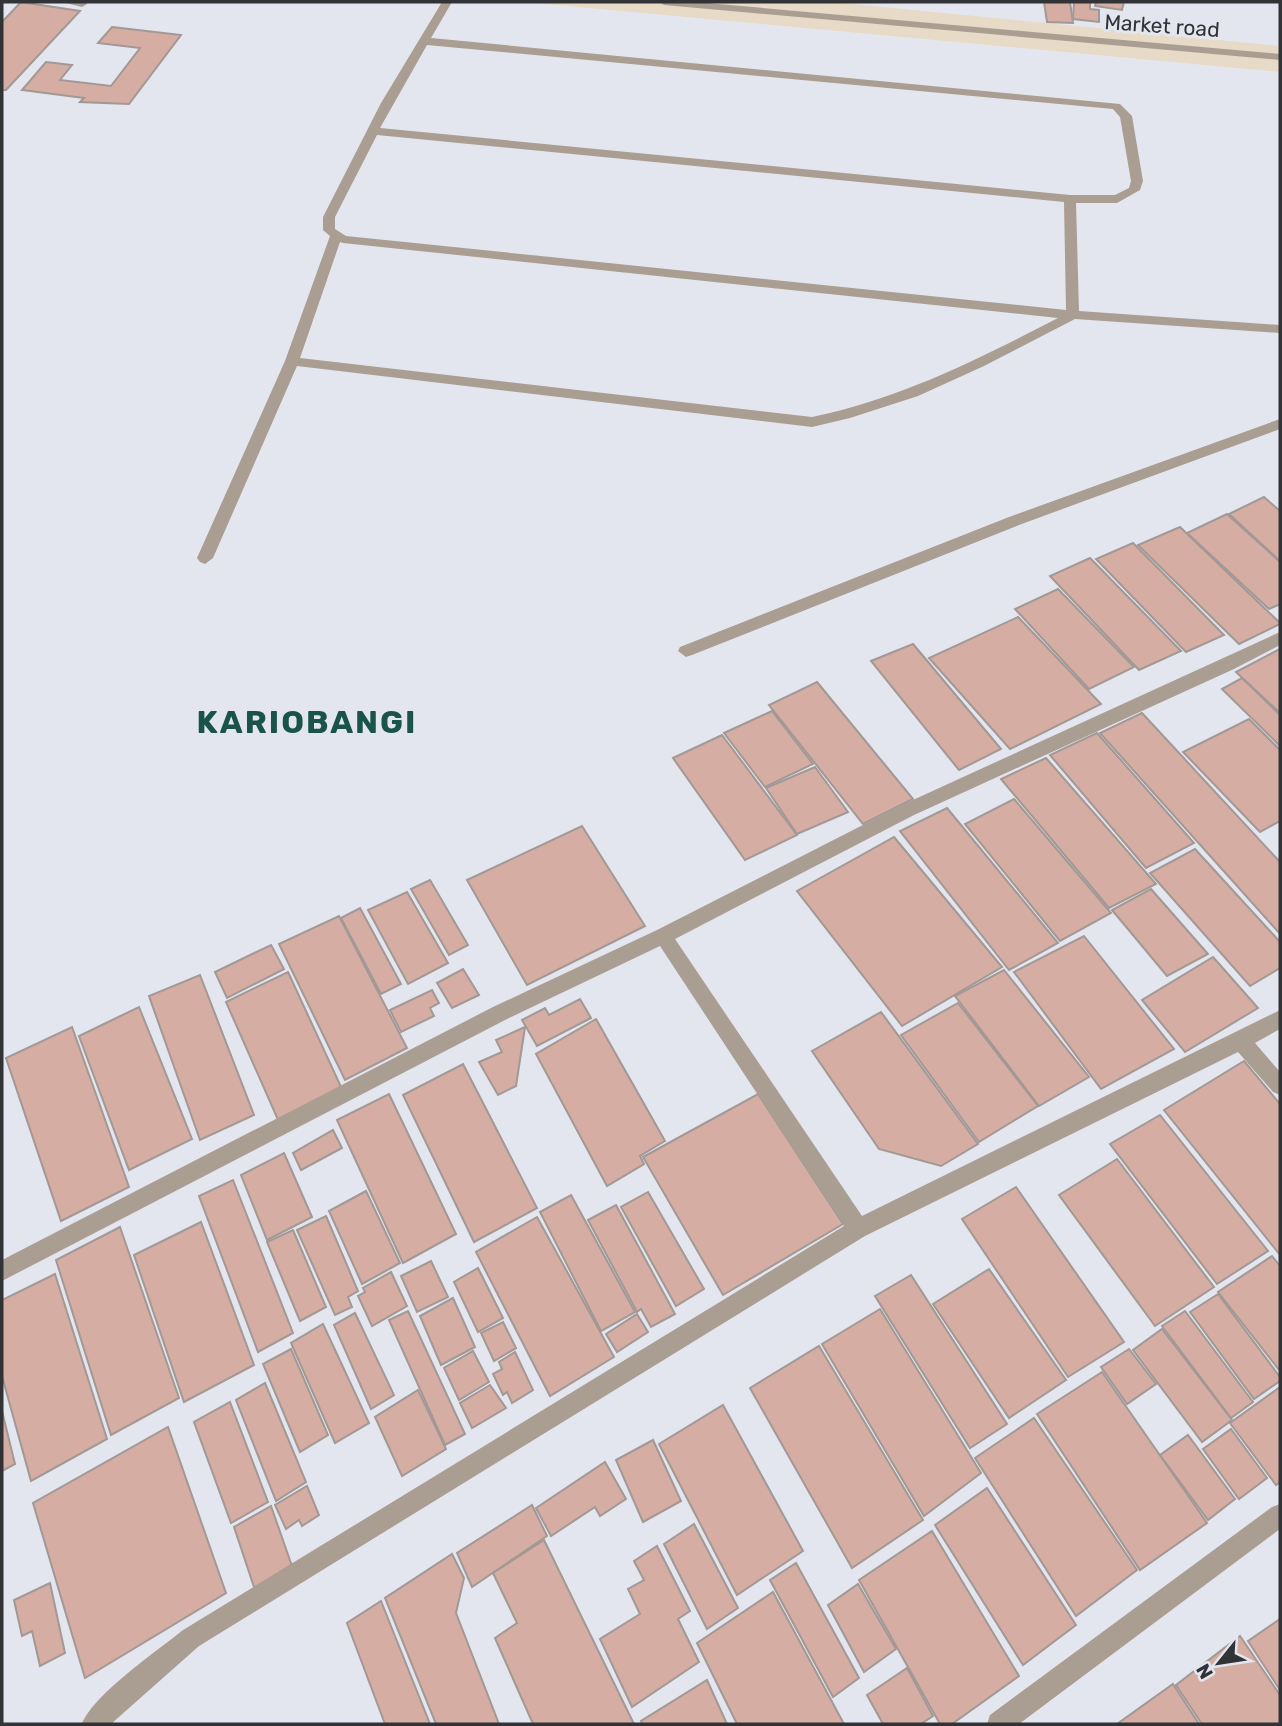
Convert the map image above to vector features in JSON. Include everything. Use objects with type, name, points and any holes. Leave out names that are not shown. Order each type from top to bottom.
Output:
[{"type":"street","points":[[67,2],[82,4]]},
{"type":"street","points":[[447,2],[373,131],[329,217],[329,230],[354,243],[1073,315],[1280,330]]},
{"type":"street","name":"Market road","points":[[664,2],[714,4],[1280,57]]},
{"type":"street","points":[[373,131],[1070,199],[1117,199],[1128,196],[1137,181],[1126,116],[1116,106],[424,41]]},
{"type":"street","points":[[1070,199],[1073,315]]},
{"type":"street","points":[[205,558],[292,361],[336,235]]},
{"type":"street","points":[[292,361],[813,422],[846,416],[919,388],[1005,351],[1073,315]]},
{"type":"street","points":[[686,651],[1014,522],[1280,424]]},
{"type":"street","points":[[2,1271],[500,1013],[663,936],[908,810],[1280,638]]},
{"type":"street","points":[[663,936],[858,1229]]},
{"type":"street","points":[[94,1724],[119,1698],[191,1638],[858,1229],[1241,1041],[1280,1018]]},
{"type":"street","points":[[1241,1041],[1280,1086]]},
{"type":"street","points":[[999,1724],[1280,1515]]},
{"type":"shaded area","points":[[524,2],[833,2],[1280,46],[1280,72]]},
{"type":"building","points":[[21,2],[80,11],[6,90],[2,90],[2,22]]},
{"type":"building","points":[[1044,2],[1070,2],[1073,23],[1047,22]]},
{"type":"building","points":[[1074,2],[1090,2],[1090,9],[1099,10],[1099,22],[1073,19]]},
{"type":"building","points":[[1096,2],[1124,2],[1122,10],[1095,6]]},
{"type":"building","points":[[112,27],[181,35],[129,104],[80,102],[84,98],[22,90],[46,62],[72,65],[60,80],[111,86],[140,48],[98,43]]},
{"type":"building","points":[[1264,497],[1280,511],[1280,561],[1229,514]]},
{"type":"building","points":[[1227,514],[1280,562],[1280,604],[1269,609],[1187,533]]},
{"type":"building","points":[[1180,527],[1280,624],[1239,644],[1138,545]]},
{"type":"building","points":[[1133,543],[1224,635],[1186,652],[1096,559]]},
{"type":"building","points":[[1090,558],[1181,651],[1139,670],[1050,576]]},
{"type":"building","points":[[1058,589],[1134,667],[1089,689],[1015,609]]},
{"type":"building","points":[[1018,617],[1101,704],[1010,749],[929,658]]},
{"type":"building","points":[[913,644],[1001,749],[959,770],[871,661]]},
{"type":"building","points":[[1280,649],[1280,713],[1236,672]]},
{"type":"building","points":[[1242,678],[1280,715],[1280,746],[1222,689]]},
{"type":"building","points":[[817,682],[913,799],[863,824],[769,705]]},
{"type":"building","points":[[772,711],[813,764],[765,787],[724,733]]},
{"type":"building","points":[[1142,713],[1280,862],[1280,934],[1100,733]]},
{"type":"building","points":[[1249,719],[1280,750],[1280,821],[1260,832],[1183,752]]},
{"type":"building","points":[[1097,733],[1194,843],[1146,868],[1050,755]]},
{"type":"building","points":[[722,735],[797,835],[745,860],[673,758]]},
{"type":"building","points":[[1046,758],[1156,884],[1109,908],[1001,779]]},
{"type":"building","points":[[815,767],[848,812],[797,834],[766,788]]},
{"type":"building","points":[[1014,799],[1111,913],[1060,941],[965,824]]},
{"type":"building","points":[[947,808],[1058,943],[1009,970],[900,831]]},
{"type":"building","points":[[582,826],[645,926],[527,985],[467,880]]},
{"type":"building","points":[[894,837],[1002,967],[902,1026],[797,891]]},
{"type":"building","points":[[1195,849],[1280,942],[1280,968],[1250,986],[1150,873]]},
{"type":"building","points":[[430,880],[468,945],[449,955],[411,889]]},
{"type":"building","points":[[1151,889],[1208,954],[1167,976],[1112,910]]},
{"type":"building","points":[[407,892],[448,963],[408,984],[368,910]]},
{"type":"building","points":[[360,908],[401,984],[381,994],[341,918]]},
{"type":"building","points":[[339,916],[407,1048],[345,1080],[279,944]]},
{"type":"building","points":[[1084,936],[1174,1049],[1101,1089],[1014,972]]},
{"type":"building","points":[[271,945],[284,969],[227,998],[215,972]]},
{"type":"building","points":[[1213,957],[1258,1008],[1185,1052],[1142,1000]]},
{"type":"building","points":[[463,969],[479,995],[452,1008],[437,983]]},
{"type":"building","points":[[1004,970],[1089,1077],[1039,1106],[955,996]]},
{"type":"building","points":[[288,972],[342,1089],[279,1122],[226,1002]]},
{"type":"building","points":[[200,975],[254,1115],[200,1140],[149,996]]},
{"type":"building","points":[[432,990],[439,1003],[430,1008],[434,1016],[401,1032],[390,1010]]},
{"type":"building","points":[[580,999],[591,1018],[537,1046],[522,1020],[545,1008],[549,1015]]},
{"type":"building","points":[[958,1003],[1038,1106],[979,1142],[901,1035]]},
{"type":"building","points":[[139,1007],[192,1139],[129,1170],[79,1036]]},
{"type":"building","points":[[881,1012],[978,1144],[941,1166],[879,1149],[812,1051]]},
{"type":"building","points":[[596,1019],[665,1141],[640,1156],[644,1164],[607,1186],[536,1054]]},
{"type":"building","points":[[72,1027],[129,1187],[61,1221],[6,1058]]},
{"type":"building","points":[[525,1027],[516,1086],[498,1095],[479,1062],[502,1052],[496,1040]]},
{"type":"building","points":[[1244,1061],[1280,1104],[1280,1255],[1164,1110]]},
{"type":"building","points":[[463,1064],[537,1208],[474,1242],[403,1095]]},
{"type":"building","points":[[389,1094],[456,1234],[403,1263],[337,1120]]},
{"type":"building","points":[[758,1094],[843,1224],[723,1295],[643,1157]]},
{"type":"building","points":[[1160,1115],[1268,1251],[1217,1284],[1110,1144]]},
{"type":"building","points":[[333,1130],[342,1148],[301,1170],[293,1153]]},
{"type":"building","points":[[284,1153],[312,1217],[267,1240],[241,1175]]},
{"type":"building","points":[[1117,1159],[1214,1287],[1155,1326],[1059,1195]]},
{"type":"building","points":[[233,1180],[293,1333],[258,1352],[199,1196]]},
{"type":"building","points":[[1016,1187],[1124,1342],[1068,1377],[962,1219]]},
{"type":"building","points":[[366,1191],[400,1263],[362,1284],[329,1211]]},
{"type":"building","points":[[648,1192],[704,1289],[676,1306],[621,1207]]},
{"type":"building","points":[[571,1195],[635,1312],[601,1331],[540,1212]]},
{"type":"building","points":[[616,1205],[675,1314],[651,1327],[641,1309],[637,1312],[588,1220]]},
{"type":"building","points":[[326,1216],[358,1291],[348,1297],[352,1307],[335,1315],[297,1230]]},
{"type":"building","points":[[537,1217],[614,1357],[550,1396],[476,1252]]},
{"type":"building","points":[[201,1222],[254,1365],[184,1402],[134,1255]]},
{"type":"building","points":[[120,1227],[179,1398],[111,1435],[56,1260]]},
{"type":"building","points":[[293,1230],[326,1307],[300,1321],[267,1242]]},
{"type":"building","points":[[1272,1256],[1280,1266],[1280,1371],[1218,1292]]},
{"type":"building","points":[[431,1261],[448,1297],[417,1312],[401,1276]]},
{"type":"building","points":[[478,1268],[503,1318],[478,1332],[454,1282]]},
{"type":"building","points":[[989,1269],[1066,1380],[1009,1418],[933,1304]]},
{"type":"building","points":[[391,1272],[407,1306],[372,1326],[358,1296],[365,1292],[363,1288]]},
{"type":"building","points":[[55,1274],[107,1439],[31,1481],[2,1376],[2,1300]]},
{"type":"building","points":[[911,1275],[1007,1424],[970,1448],[875,1296]]},
{"type":"building","points":[[1218,1294],[1280,1377],[1280,1381],[1254,1399],[1190,1312]]},
{"type":"building","points":[[453,1298],[475,1347],[441,1365],[420,1316]]},
{"type":"building","points":[[880,1309],[981,1473],[924,1516],[822,1344]]},
{"type":"building","points":[[408,1311],[465,1434],[445,1445],[389,1320]]},
{"type":"building","points":[[1185,1311],[1253,1402],[1231,1418],[1162,1326]]},
{"type":"building","points":[[355,1313],[394,1395],[371,1409],[334,1325]]},
{"type":"building","points":[[637,1314],[648,1332],[617,1352],[606,1334]]},
{"type":"building","points":[[503,1322],[516,1348],[494,1361],[481,1333]]},
{"type":"building","points":[[323,1324],[369,1423],[335,1443],[291,1343]]},
{"type":"building","points":[[1162,1329],[1232,1420],[1202,1442],[1133,1350]]},
{"type":"building","points":[[819,1346],[923,1520],[852,1568],[750,1388]]},
{"type":"building","points":[[291,1349],[328,1435],[300,1452],[263,1364]]},
{"type":"building","points":[[1129,1349],[1156,1384],[1127,1404],[1101,1367]]},
{"type":"building","points":[[473,1351],[489,1382],[459,1400],[444,1368]]},
{"type":"building","points":[[515,1352],[533,1390],[512,1403],[507,1392],[503,1395],[493,1374],[502,1369],[499,1362]]},
{"type":"building","points":[[1102,1372],[1207,1523],[1140,1570],[1037,1414]]},
{"type":"building","points":[[265,1383],[306,1482],[276,1501],[236,1400]]},
{"type":"building","points":[[490,1385],[506,1408],[472,1428],[460,1403]]},
{"type":"building","points":[[1280,1387],[1280,1482],[1276,1485],[1230,1423]]},
{"type":"building","points":[[418,1390],[446,1449],[402,1476],[375,1417]]},
{"type":"building","points":[[230,1402],[268,1502],[231,1523],[194,1422]]},
{"type":"building","points":[[723,1405],[803,1551],[737,1595],[659,1444]]},
{"type":"building","points":[[2,1411],[15,1464],[2,1471]]},
{"type":"building","points":[[1034,1418],[1137,1570],[1076,1616],[975,1458]]},
{"type":"building","points":[[168,1427],[226,1593],[85,1678],[33,1503]]},
{"type":"building","points":[[1231,1429],[1267,1478],[1239,1499],[1203,1449]]},
{"type":"building","points":[[1188,1435],[1235,1499],[1208,1520],[1160,1455]]},
{"type":"building","points":[[653,1440],[681,1501],[643,1522],[616,1460]]},
{"type":"building","points":[[605,1462],[626,1499],[600,1516],[595,1507],[551,1536],[536,1508]]},
{"type":"building","points":[[307,1486],[319,1515],[302,1526],[299,1520],[286,1529],[275,1505]]},
{"type":"building","points":[[987,1488],[1076,1625],[1023,1665],[935,1525]]},
{"type":"building","points":[[532,1505],[547,1536],[472,1587],[457,1553]]},
{"type":"building","points":[[271,1506],[293,1569],[255,1590],[234,1527]]},
{"type":"building","points":[[694,1524],[738,1608],[707,1629],[664,1544]]},
{"type":"building","points":[[932,1531],[1019,1676],[952,1724],[940,1724],[859,1580]]},
{"type":"building","points":[[544,1540],[634,1724],[533,1724],[495,1638],[517,1623],[493,1573]]},
{"type":"building","points":[[657,1546],[690,1611],[678,1619],[699,1662],[632,1707],[600,1639],[640,1614],[628,1589],[644,1580],[634,1561]]},
{"type":"building","points":[[452,1554],[464,1578],[456,1613],[499,1724],[436,1724],[385,1598]]},
{"type":"building","points":[[796,1563],[859,1678],[833,1697],[770,1580]]},
{"type":"building","points":[[50,1583],[65,1653],[40,1666],[32,1631],[22,1636],[14,1600]]},
{"type":"building","points":[[858,1584],[896,1649],[864,1672],[828,1605]]},
{"type":"building","points":[[773,1592],[844,1724],[737,1724],[697,1643]]},
{"type":"building","points":[[381,1601],[430,1724],[385,1724],[347,1623]]},
{"type":"building","points":[[1280,1619],[1280,1690],[1248,1641]]},
{"type":"building","points":[[1240,1636],[1280,1695],[1280,1724],[1202,1724],[1176,1685]]},
{"type":"building","points":[[907,1668],[933,1716],[921,1724],[883,1724],[867,1695]]},
{"type":"building","points":[[707,1680],[727,1724],[642,1724],[641,1721]]},
{"type":"building","points":[[1173,1684],[1199,1724],[1117,1724]]},
{"type":"district","name":"KARIOBANGI","points":[[307,722]]}]
